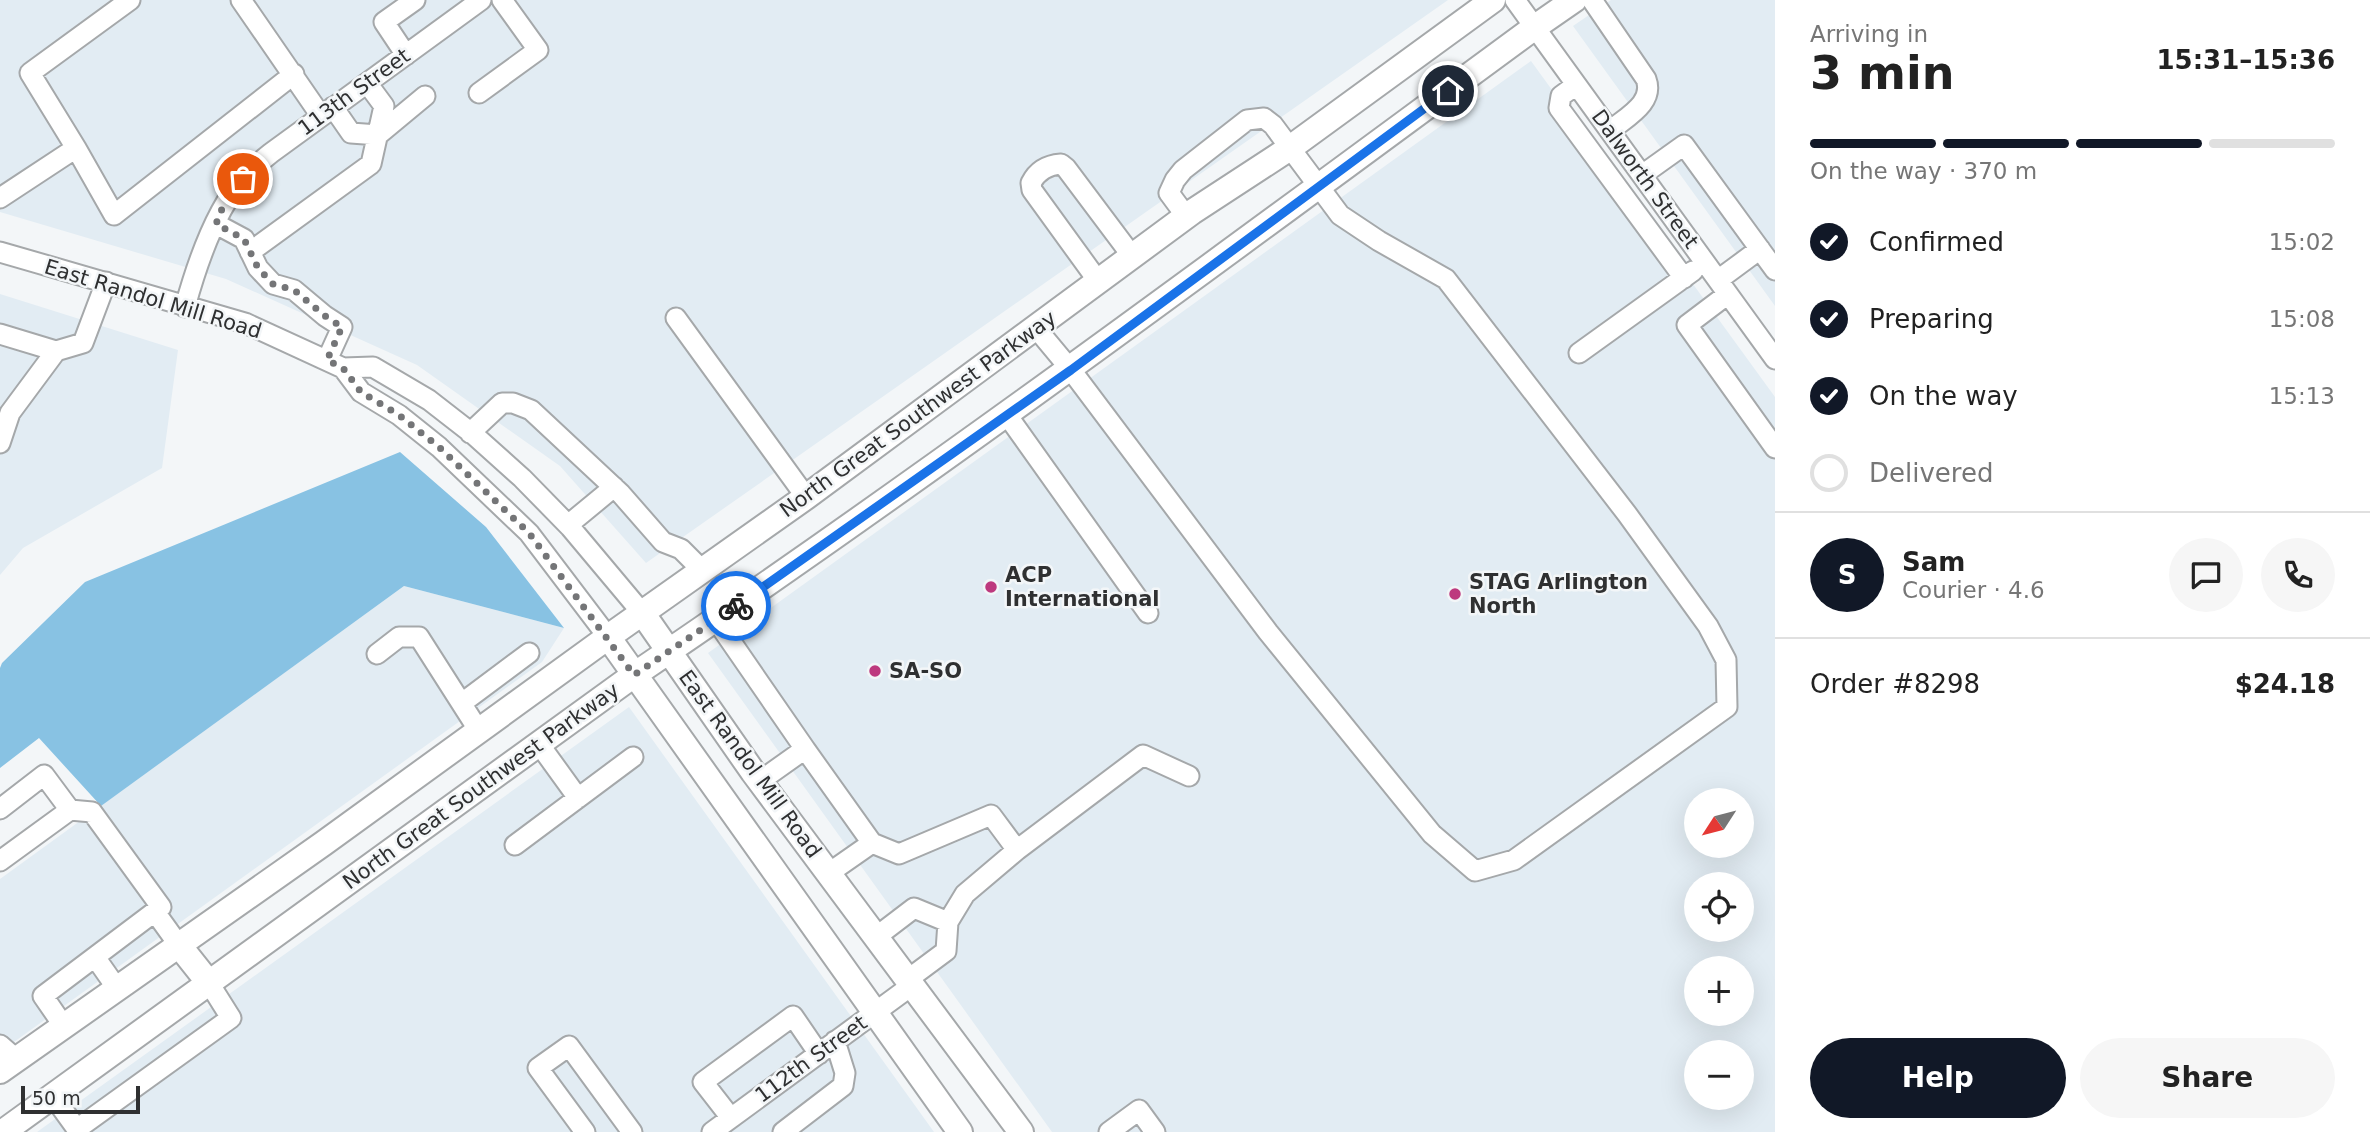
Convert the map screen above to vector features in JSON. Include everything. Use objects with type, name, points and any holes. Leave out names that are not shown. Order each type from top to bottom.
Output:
[{"type":"main road","name":"North Great Southwest Parkway","points":[[5,1058],[63,1025],[324,843],[806,497],[1186,216],[1290,148],[1493,0]]},
{"type":"main road","name":"North Great Southwest Parkway","points":[[3,1132],[634,675],[1071,370],[1574,0]]},
{"type":"main road","name":"East Randol Mill Road","points":[[643,614],[760,781],[1021,1132]]},
{"type":"main road","name":"East Randol Mill Road","points":[[608,637],[960,1132]]},
{"type":"main road","points":[[178,944],[209,983]]},
{"type":"street","points":[[130,0],[30,73],[114,215],[294,74]]},
{"type":"street","points":[[241,0],[294,74],[351,133],[378,135],[425,96]]},
{"type":"street","points":[[406,55],[384,22],[415,0]]},
{"type":"street","name":"113th Street","points":[[185,307],[195,272],[222,209],[243,179],[271,153],[481,0]]},
{"type":"street","points":[[479,93],[538,50],[502,0]]},
{"type":"street","name":"Dalworth Street","points":[[1515,0],[1775,359]]},
{"type":"street","points":[[1592,0],[1649,86],[1647,98],[1640,106],[1609,131]]},
{"type":"street","points":[[250,252],[371,164],[384,106],[367,83]]},
{"type":"street","points":[[1576,85],[1561,96],[1559,108],[1684,278]]},
{"type":"street","points":[[1036,328],[1071,370],[1277,643],[1432,834],[1475,871],[1514,860],[1727,707],[1726,660],[1708,626],[1627,514],[1446,279],[1340,215],[1273,125],[1264,118],[1247,120],[1183,170],[1175,180],[1169,193],[1186,216]]},
{"type":"street","points":[[1642,175],[1684,145],[1775,270]]},
{"type":"street","points":[[0,198],[76,148]]},
{"type":"street","points":[[1098,282],[1032,190],[1031,183],[1034,178],[1049,165],[1061,164],[1066,168],[1132,256]]},
{"type":"street","points":[[1653,235],[1674,220]]},
{"type":"street","points":[[216,224],[244,239],[258,268],[273,284],[294,290],[342,327],[335,364]]},
{"type":"street","points":[[1759,249],[1687,324],[1775,448]]},
{"type":"street","name":"East Randol Mill Road","points":[[0,252],[244,323],[335,364],[373,367],[429,400],[522,478],[568,525],[643,614]]},
{"type":"street","points":[[1578,353],[1706,263]]},
{"type":"street","points":[[0,334],[56,351],[83,343],[106,282]]},
{"type":"street","points":[[676,318],[806,497]]},
{"type":"street","points":[[0,443],[10,413],[56,351]]},
{"type":"street","name":"East Randol Mill Road","points":[[335,364],[361,392],[399,415],[439,447],[529,533],[608,637]]},
{"type":"street","points":[[470,433],[502,403],[513,403],[531,411],[614,487],[663,542],[681,549],[703,571]]},
{"type":"street","points":[[1007,415],[1149,613]]},
{"type":"street","points":[[568,525],[614,487]]},
{"type":"street","points":[[716,620],[872,843],[899,854],[991,815],[1017,850]]},
{"type":"street","points":[[377,654],[399,637],[419,637],[479,731]]},
{"type":"street","points":[[462,703],[529,653]]},
{"type":"street","points":[[539,744],[578,798]]},
{"type":"street","points":[[760,781],[805,749]]},
{"type":"street","points":[[876,937],[914,908],[948,922],[965,894],[1017,850],[1143,755],[1189,776]]},
{"type":"street","points":[[515,845],[633,757]]},
{"type":"street","points":[[0,809],[44,775],[70,810]]},
{"type":"street","points":[[0,861],[70,810],[92,812],[161,907],[43,996],[63,1025]]},
{"type":"street","points":[[829,873],[872,843]]},
{"type":"street","points":[[155,912],[178,944]]},
{"type":"street","name":"112th Street","points":[[719,1128],[875,1012],[946,951],[948,922]]},
{"type":"street","points":[[95,957],[116,987]]},
{"type":"street","points":[[52,1096],[78,1131],[231,1018],[209,983]]},
{"type":"street","points":[[719,1128],[703,1082],[713,1074],[793,1016],[818,1054]]},
{"type":"street","points":[[783,1132],[843,1086],[845,1073],[835,1041]]},
{"type":"street","points":[[585,1132],[538,1068],[569,1046],[632,1132]]},
{"type":"street","points":[[1109,1132],[1139,1110],[1155,1132]]},
{"type":"shaded area","points":[[0,0],[1448,0],[646,563],[560,466],[417,365],[226,279],[0,212]]},
{"type":"shaded area","points":[[1611,0],[1775,0],[1775,306],[1573,26]]},
{"type":"shaded area","points":[[1531,61],[1775,397],[1775,1132],[1052,1132],[708,653]]},
{"type":"shaded area","points":[[0,294],[178,350],[162,468],[23,548],[0,575]]},
{"type":"shaded area","points":[[400,452],[486,527],[564,628],[404,586],[101,806],[39,738],[0,768],[2,663],[85,582]]},
{"type":"shaded area","points":[[404,586],[564,628],[542,662],[0,1052],[0,879]]},
{"type":"shaded area","points":[[629,707],[934,1132],[37,1132]]},
{"type":"way so far","points":[[243,179],[222,209],[216,224],[244,239],[258,268],[273,284],[294,290],[342,327],[327,360],[343,368],[361,392],[399,415],[439,447],[529,533],[634,675],[736,606]]},
{"type":"place","name":"ACP International","points":[[991,587]]},
{"type":"place","name":"STAG Arlington North","points":[[1455,594]]},
{"type":"place","name":"SA-SO","points":[[875,671]]},
{"type":"route","points":[[736,606],[1071,370],[1448,91]]}]
